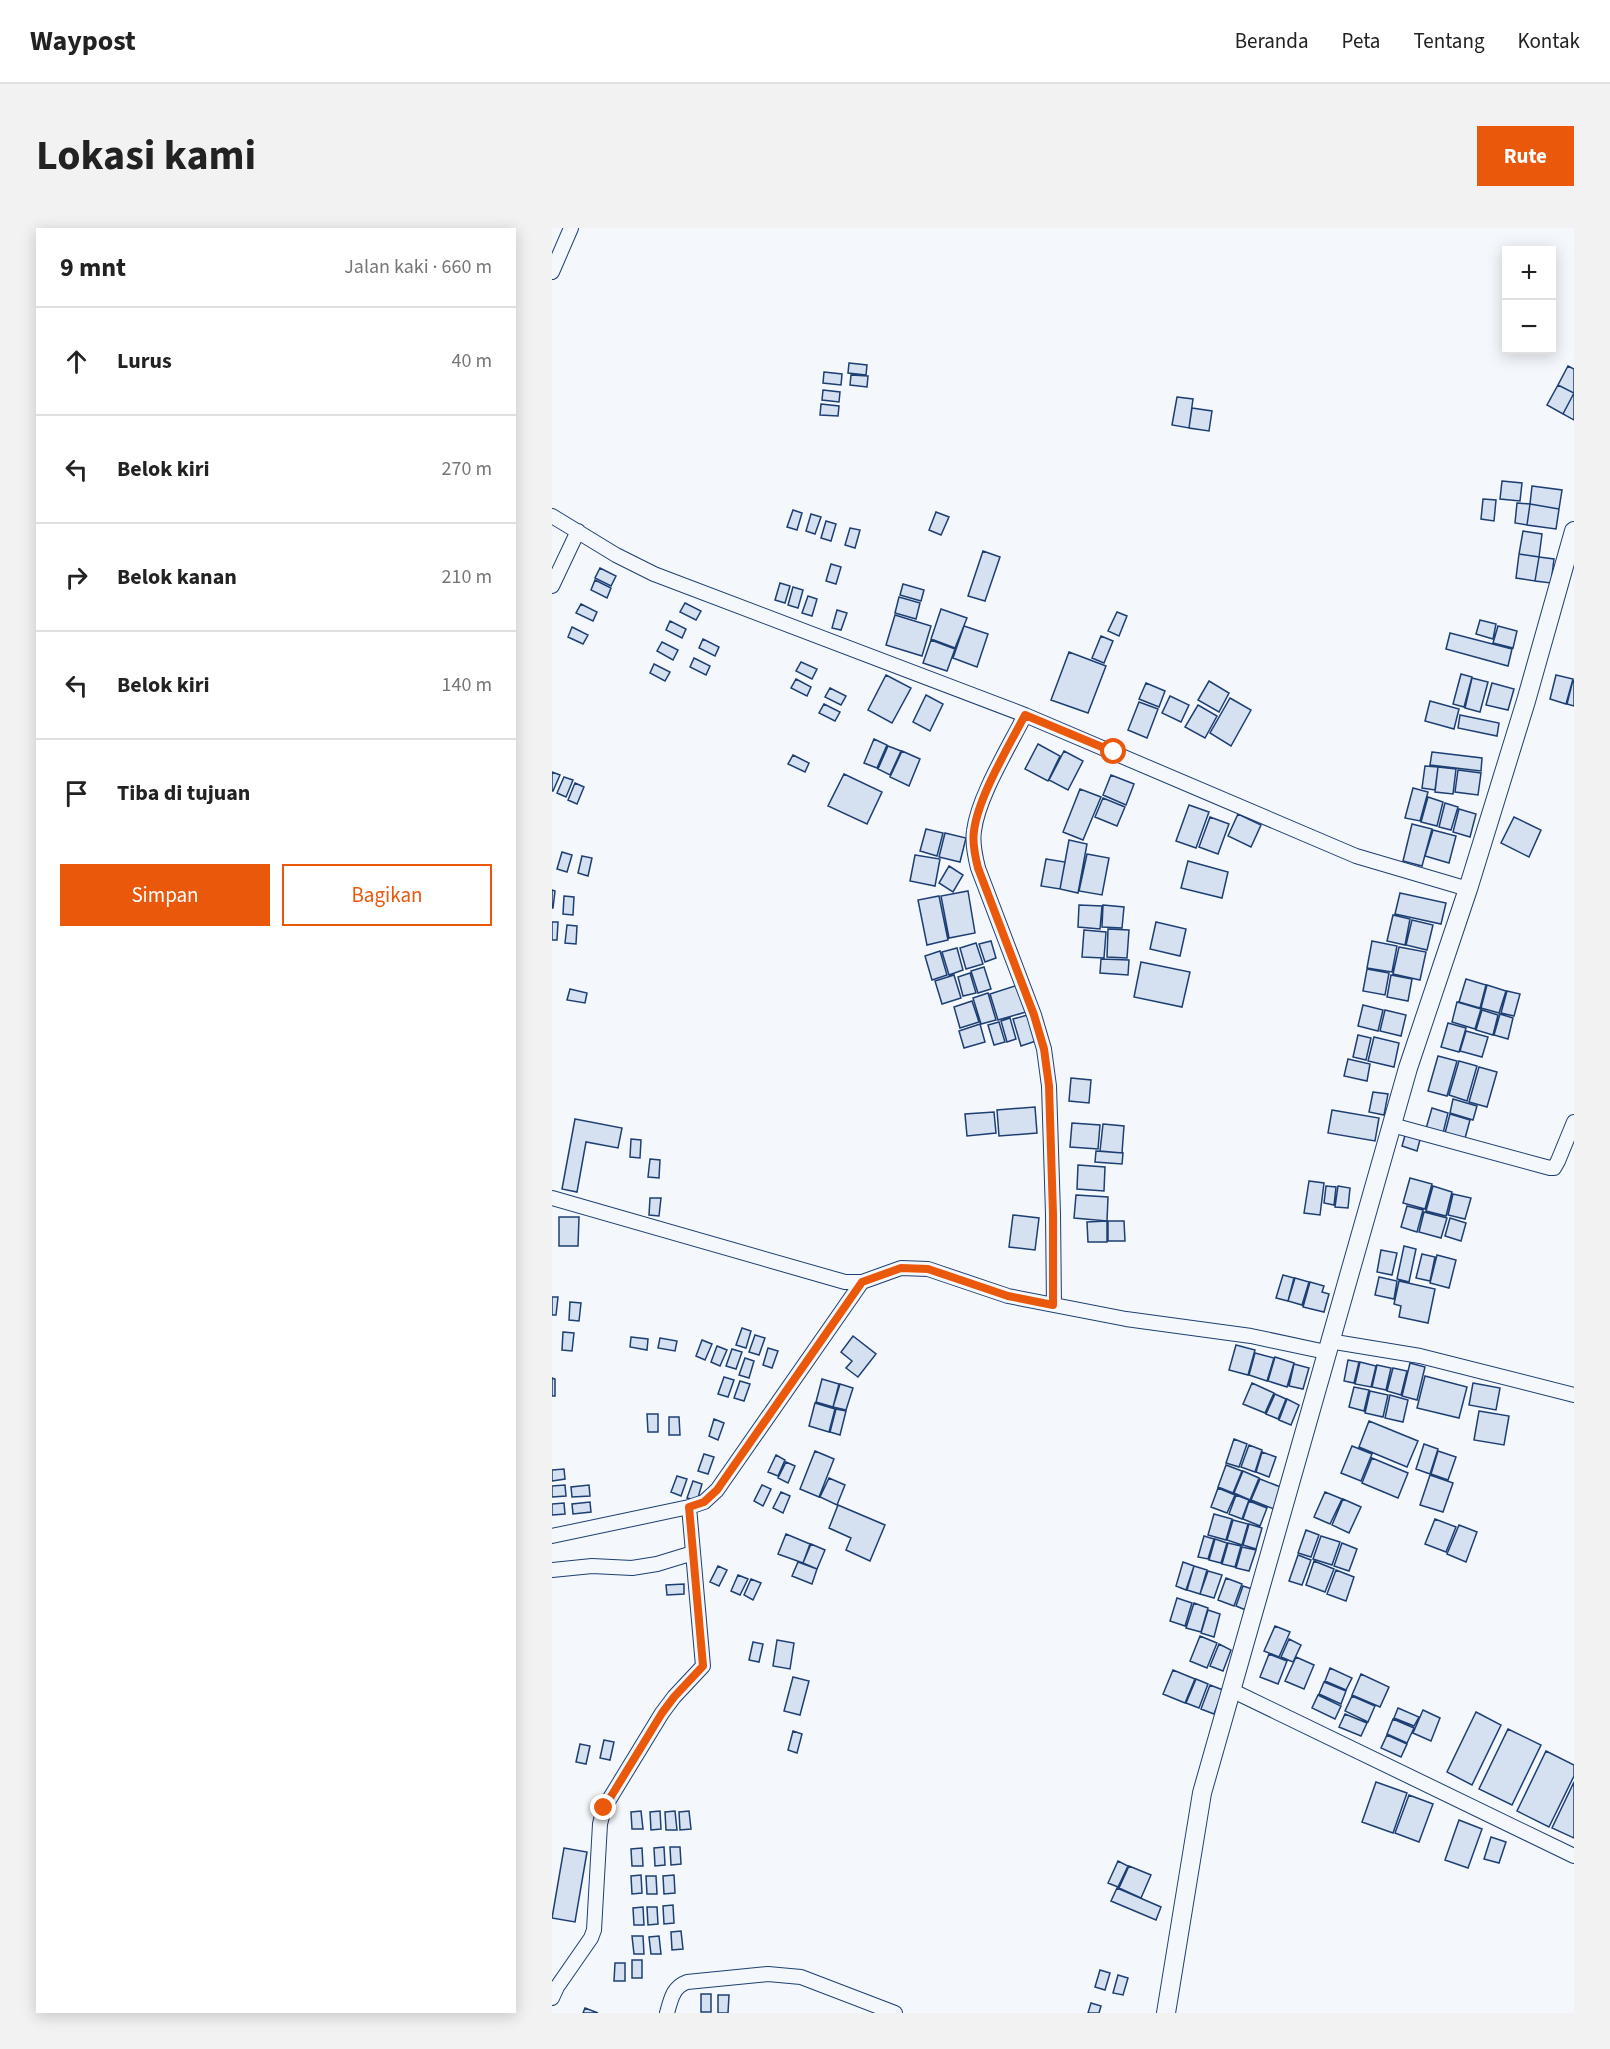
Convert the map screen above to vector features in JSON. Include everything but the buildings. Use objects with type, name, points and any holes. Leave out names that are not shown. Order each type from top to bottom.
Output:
[{"type":"street","points":[[552,272],[571,228]]},
{"type":"street","points":[[552,516],[616,555],[654,574],[1025,715],[1356,856],[1468,889]]},
{"type":"street","points":[[552,586],[578,531]]},
{"type":"street","points":[[1166,2013],[1202,1793],[1407,1068],[1468,889],[1526,700],[1574,531]]},
{"type":"street","points":[[1025,715],[976,818],[974,853],[1034,1015],[1044,1049],[1049,1086],[1053,1305]]},
{"type":"street","points":[[1392,1125],[1550,1168],[1558,1161],[1574,1122]]},
{"type":"street","points":[[552,1198],[845,1282],[862,1282],[901,1268],[928,1269],[1008,1296],[1053,1305],[1126,1319],[1420,1356],[1574,1395]]},
{"type":"street","points":[[552,1536],[704,1502],[717,1490],[862,1282]]},
{"type":"street","points":[[552,1998],[594,1930],[600,1824],[604,1808],[674,1697],[701,1669],[702,1640],[689,1507]]},
{"type":"street","points":[[552,1570],[592,1566],[632,1568],[657,1564],[693,1553]]},
{"type":"street","points":[[1231,1690],[1332,1741],[1574,1856]]},
{"type":"street","points":[[667,2013],[674,1991],[681,1984],[768,1974],[801,1977],[895,2013]]},
{"type":"route","points":[[604,1808],[662,1713],[703,1666],[689,1507],[704,1502],[717,1490],[862,1282],[901,1268],[912,1267],[928,1269],[1008,1296],[1053,1305],[1049,1086],[1044,1049],[1034,1015],[978,868],[974,853],[974,833],[976,818],[1025,715],[1114,752]]}]
